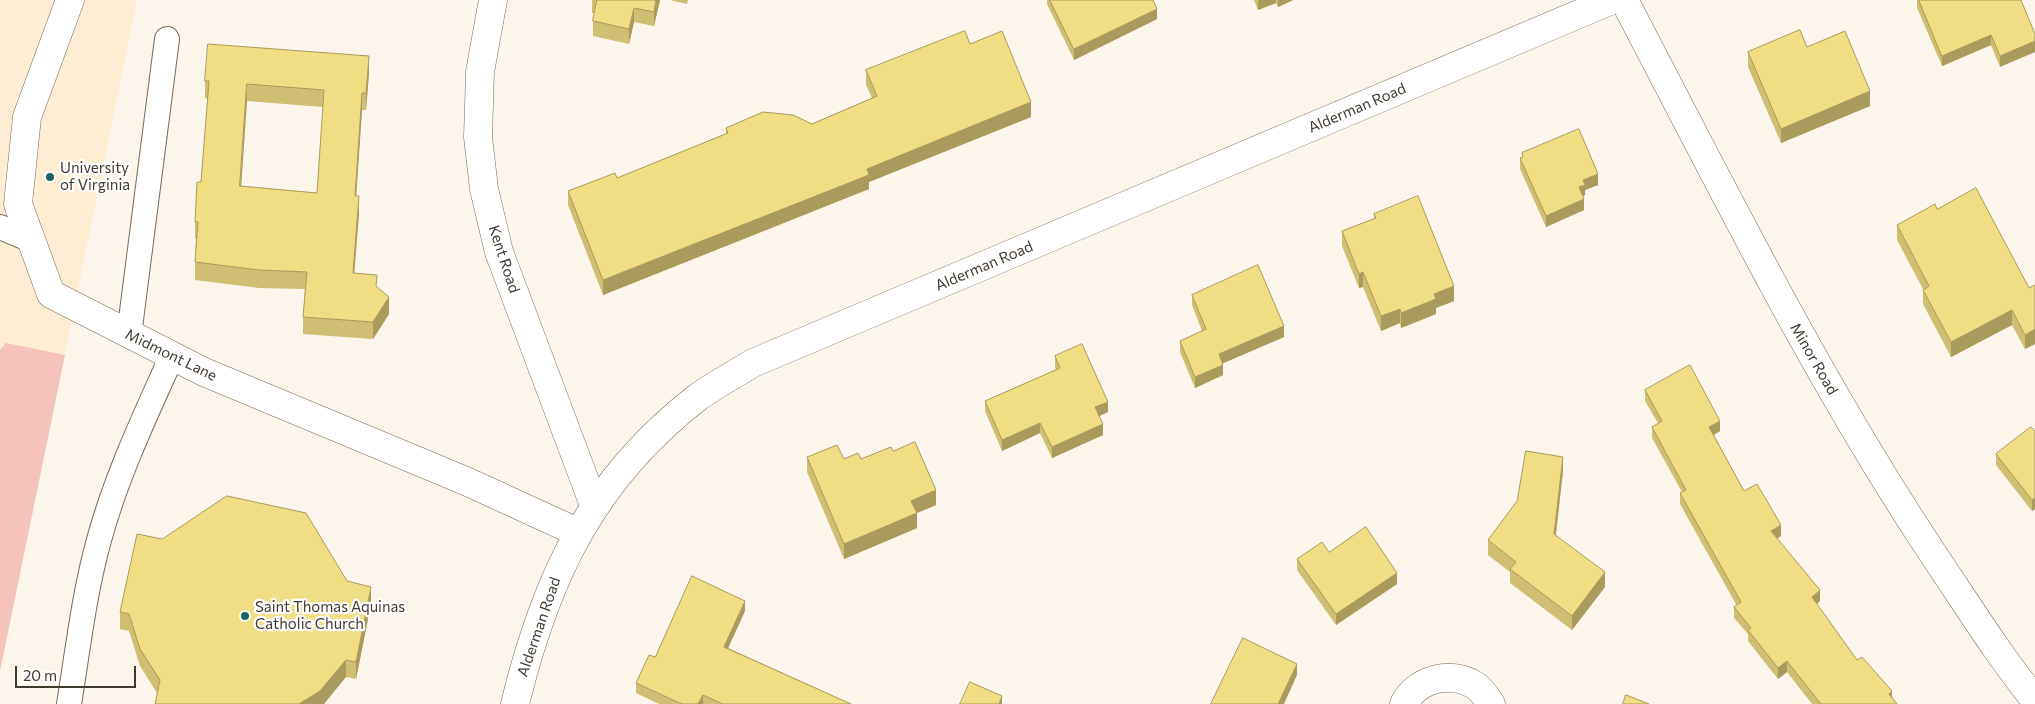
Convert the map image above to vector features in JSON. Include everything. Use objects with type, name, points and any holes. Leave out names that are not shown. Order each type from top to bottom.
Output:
[{"type":"street","name":"Midmont Lane","points":[[70,0],[27,117],[18,204],[51,294],[204,372],[468,482],[577,532]]},
{"type":"street","name":"Kent Road","points":[[493,0],[480,72],[478,137],[484,189],[499,252],[594,505]]},
{"type":"street","name":"Alderman Road","points":[[515,704],[551,585],[577,532],[608,485],[651,437],[699,396],[754,363],[1612,0]]},
{"type":"street","name":"Minor Road","points":[[1624,0],[1783,305],[1888,487],[1976,620],[2035,700]]},
{"type":"street","points":[[1404,704],[1424,684],[1436,679],[1457,678],[1477,686],[1491,704]]},
{"type":"lane","points":[[128,334],[167,39]]},
{"type":"lane","points":[[0,227],[31,240]]},
{"type":"lane","points":[[70,704],[82,614],[98,540],[119,480],[172,356]]},
{"type":"shaded area","name":"University of Virginia","points":[[0,0],[137,0],[0,671]]},
{"type":"shaded area","points":[[6,343],[65,355],[0,671],[0,350]]},
{"type":"building","points":[[597,0],[656,0],[654,12],[634,8],[629,29],[593,21]]},
{"type":"building","points":[[1050,0],[1153,0],[1157,9],[1074,49]]},
{"type":"building","points":[[1919,0],[2021,0],[2035,34],[2035,41],[2000,56],[1991,35],[1942,56]]},
{"type":"building","points":[[1800,30],[1807,47],[1845,31],[1870,91],[1781,129],[1748,52]]},
{"type":"building","points":[[965,31],[970,44],[1002,31],[1031,102],[867,169],[869,175],[603,280],[568,191],[615,173],[617,178],[728,133],[726,128],[763,112],[793,115],[812,124],[877,96],[866,70]]},
{"type":"building","points":[[208,44],[369,56],[366,93],[362,93],[355,196],[359,196],[353,273],[377,275],[376,286],[389,297],[373,322],[303,317],[307,272],[259,270],[195,262],[198,222],[195,222],[197,182],[201,182],[209,81],[205,81]],"holes":[[[247,84],[324,90],[317,193],[240,186]]]},
{"type":"building","points":[[1579,129],[1598,174],[1583,180],[1585,185],[1579,187],[1584,199],[1546,216],[1520,158],[1523,157],[1522,153]]},
{"type":"building","points":[[1976,188],[2029,288],[2035,285],[2035,329],[2025,335],[2012,310],[1951,342],[1923,290],[1929,286],[1897,225],[1935,204],[1937,209]]},
{"type":"building","points":[[1418,196],[1454,286],[1434,294],[1436,299],[1401,313],[1400,309],[1381,316],[1363,272],[1359,274],[1342,231],[1376,218],[1374,214]]},
{"type":"building","points":[[1258,265],[1284,326],[1219,354],[1223,365],[1195,377],[1180,341],[1206,329],[1192,295]]},
{"type":"building","points":[[1082,344],[1108,402],[1095,407],[1103,424],[1052,447],[1040,423],[1002,440],[985,401],[1060,368],[1055,356]]},
{"type":"building","points":[[1690,365],[1720,421],[1709,427],[1744,491],[1757,484],[1781,525],[1771,531],[1820,590],[1812,597],[1857,660],[1862,657],[1892,691],[1889,694],[1897,704],[1821,704],[1787,661],[1778,668],[1748,630],[1751,628],[1734,607],[1741,602],[1680,493],[1686,490],[1652,427],[1662,421],[1645,390]]},
{"type":"building","points":[[2031,427],[2035,431],[2035,498],[2032,500],[1996,454]]},
{"type":"building","points":[[915,442],[936,490],[911,501],[917,513],[844,544],[807,457],[837,445],[844,459],[858,453],[861,459],[891,447],[893,451]]},
{"type":"building","points":[[1526,451],[1563,457],[1554,534],[1605,572],[1572,616],[1510,569],[1516,562],[1488,540],[1517,501]]},
{"type":"building","name":"Saint Thomas Aquinas Catholic Church","points":[[227,496],[306,513],[347,581],[371,587],[356,662],[346,660],[320,691],[299,704],[155,704],[160,680],[140,649],[129,614],[120,612],[137,534],[162,539]]},
{"type":"building","points":[[1366,527],[1397,573],[1336,614],[1297,559],[1322,542],[1329,552]]},
{"type":"building","points":[[692,576],[745,601],[724,647],[851,704],[723,704],[703,695],[698,704],[682,704],[636,683],[649,655],[655,657]]},
{"type":"building","points":[[1243,638],[1297,664],[1278,704],[1211,704]]},
{"type":"building","points":[[970,682],[1002,696],[999,704],[960,704]]},
{"type":"building","points":[[1626,695],[1649,704],[1623,704]]},
{"type":"place","name":"University of Virginia","points":[[50,177]]},
{"type":"place","name":"Saint Thomas Aquinas Catholic Church","points":[[245,616]]}]
